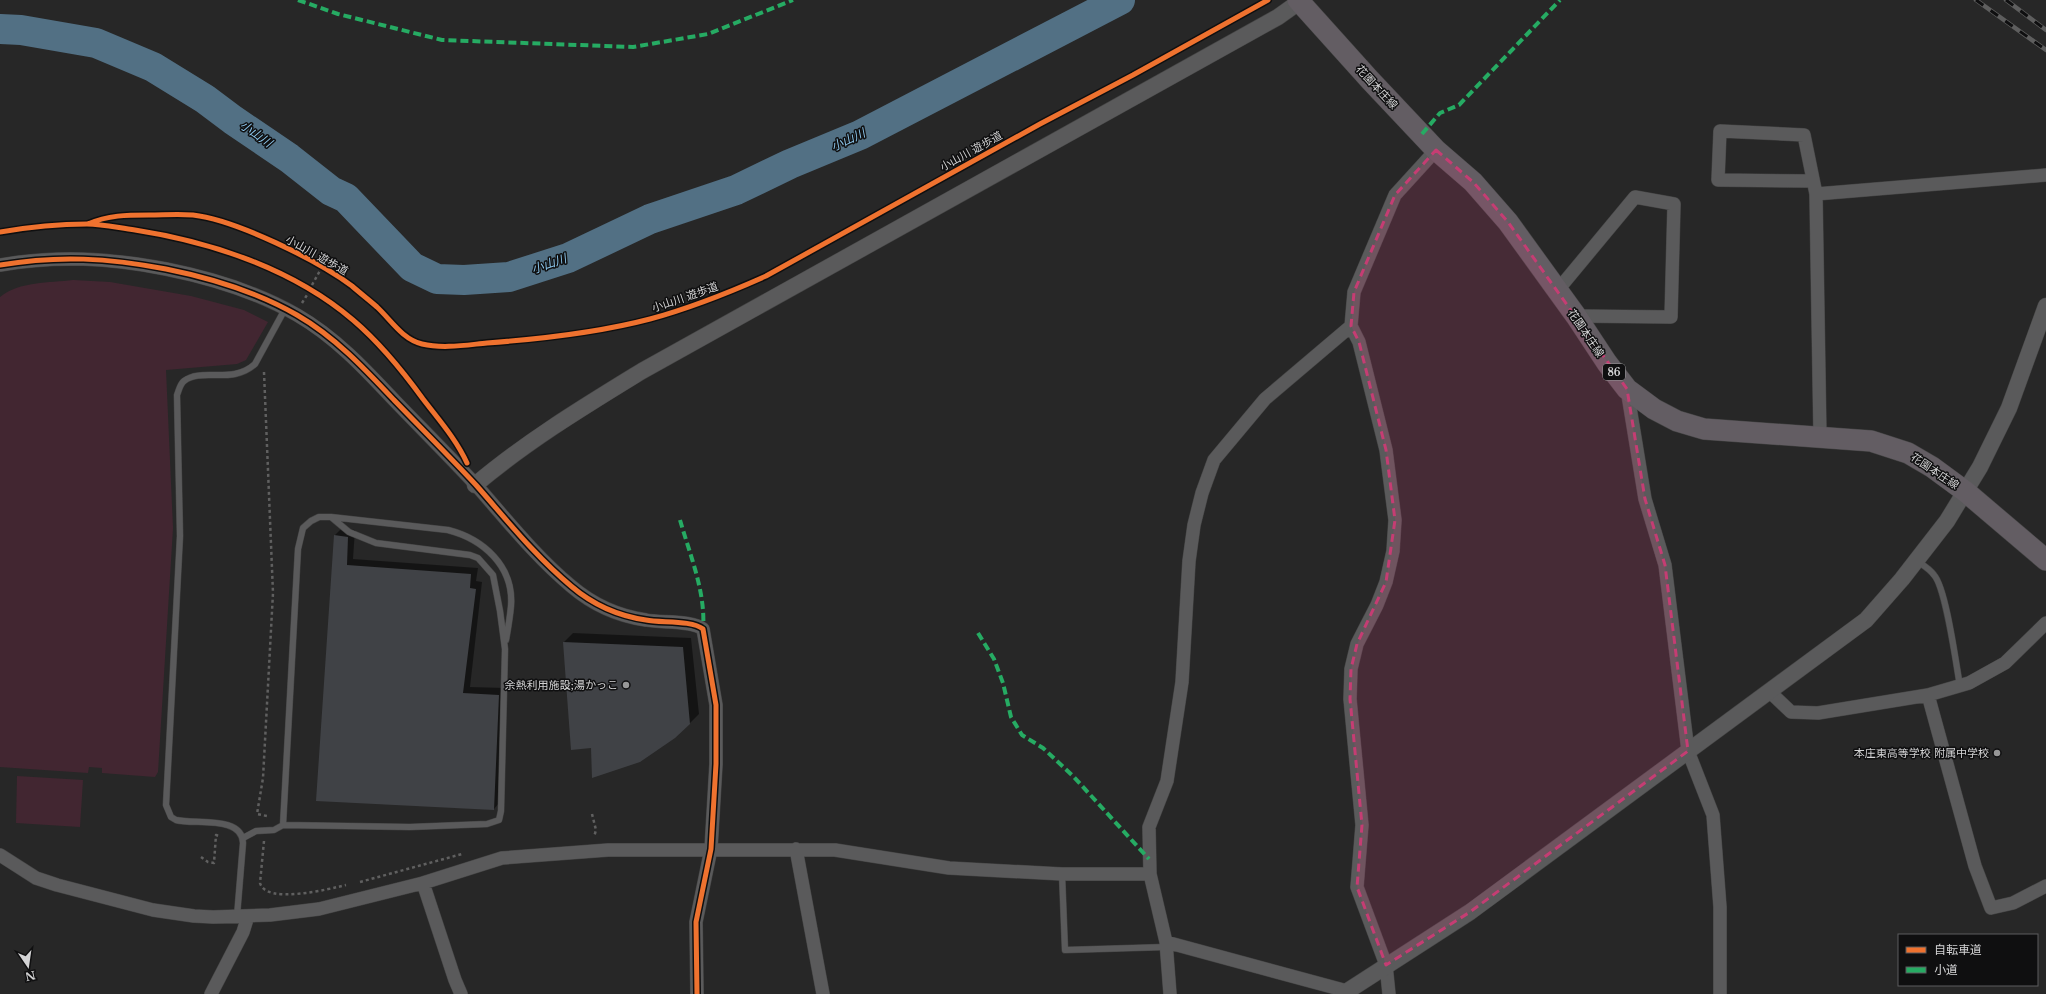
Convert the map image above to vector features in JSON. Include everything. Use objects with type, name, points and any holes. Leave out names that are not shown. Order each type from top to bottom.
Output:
[{"type":"main road","name":"花園本庄線","points":[[1299,1],[1370,80],[1436,150],[1473,182],[1508,222],[1627,389],[1660,412],[1678,421],[1704,429],[1871,441],[1908,453],[1932,467],[1966,492],[2046,560]]},
{"type":"street","points":[[475,485],[508,458],[574,412],[649,367],[1271,21],[1299,1]]},
{"type":"street","points":[[1813,181],[1718,180],[1720,131],[1804,135],[1816,194],[1820,437]]},
{"type":"street","points":[[1389,994],[1386,965],[1357,887],[1362,825],[1350,699],[1351,669],[1356,644],[1378,605],[1386,582],[1393,551],[1395,520],[1386,450],[1359,342],[1351,326],[1354,292],[1395,195],[1436,150]]},
{"type":"street","points":[[1816,194],[2046,176]]},
{"type":"street","points":[[1557,291],[1635,197],[1674,204],[1671,316],[1576,316]]},
{"type":"street","points":[[0,265],[66,258],[118,261],[209,279],[258,295],[285,309],[325,334],[350,353],[475,485],[528,544],[571,586],[598,605],[625,616],[645,620],[696,625],[703,629],[716,705],[716,764],[711,849],[696,922],[697,994]]},
{"type":"street","points":[[1166,945],[1345,992],[1470,912],[1866,620],[1947,521],[1966,492],[2009,408],[2046,306]]},
{"type":"street","points":[[1170,994],[1166,945],[1150,874],[1149,828],[1167,781],[1182,682],[1189,562],[1194,525],[1202,493],[1214,460],[1265,399],[1351,326]]},
{"type":"street","points":[[1627,389],[1645,499],[1665,565],[1688,752],[1712,815],[1720,907],[1720,994]]},
{"type":"street","points":[[1770,692],[1791,712],[1818,713],[1928,695],[1969,683],[2005,663],[2046,623]]},
{"type":"street","points":[[1928,695],[1975,866],[1991,908],[2013,903],[2046,886]]},
{"type":"street","points":[[0,855],[36,878],[95,896],[194,916],[242,916],[320,909],[423,883],[502,858],[608,850],[796,849],[858,852],[948,868],[1062,874],[1150,874]]},
{"type":"street","points":[[796,849],[823,994]]},
{"type":"street","points":[[423,883],[461,994]]},
{"type":"street","points":[[211,994],[243,932],[242,916]]},
{"type":"lane","points":[[242,916],[243,838],[239,831],[228,825],[176,820],[171,817],[166,805],[180,536],[177,395],[184,380],[195,376],[231,375],[248,370],[255,364],[285,309]]},
{"type":"lane","points":[[243,838],[256,831],[274,830],[283,825],[410,827],[487,824],[499,820],[501,811],[505,649],[511,605],[508,586],[500,562],[479,542],[463,534],[448,530],[331,517],[319,517],[311,521],[303,528],[298,549],[283,825]]},
{"type":"lane","points":[[331,517],[349,532],[376,544],[470,555],[478,558],[490,569],[496,582],[505,649]]},
{"type":"lane","points":[[1916,560],[1935,575],[1940,586],[1948,618],[1960,686]]},
{"type":"lane","points":[[1062,874],[1065,950],[1166,945]]},
{"type":"path","points":[[304,299],[322,267]]},
{"type":"path","points":[[309,290],[315,294]]},
{"type":"path","points":[[267,816],[257,814],[262,778],[274,593],[264,375],[268,366]]},
{"type":"path","points":[[590,840],[593,839],[596,830],[592,814]]},
{"type":"path","points":[[201,858],[208,862],[214,862],[216,836],[221,836]]},
{"type":"path","points":[[260,840],[265,841],[260,883],[266,891],[272,894],[292,895],[345,886],[464,853]]},
{"type":"highlighted area","points":[[1436,150],[1473,182],[1508,222],[1627,389],[1645,499],[1665,565],[1688,751],[1470,912],[1386,965],[1357,887],[1362,825],[1350,699],[1351,669],[1357,644],[1386,582],[1395,520],[1386,450],[1359,342],[1351,326],[1354,292],[1395,195]]},
{"type":"shaded area","points":[[73,280],[110,282],[191,296],[244,310],[268,322],[246,360],[237,364],[166,370],[173,528],[158,772],[155,777],[102,773],[102,768],[89,767],[88,773],[0,767],[0,297],[16,288],[26,285]]},
{"type":"shaded area","points":[[17,776],[83,780],[80,827],[16,823]]},
{"type":"building","points":[[334,535],[348,537],[347,565],[471,574],[470,588],[476,589],[463,693],[499,695],[494,810],[316,801]]},
{"type":"building","name":"余熱利用施設;湯かっこ","points":[[563,642],[683,647],[690,724],[675,738],[640,762],[592,778],[591,748],[571,750]]},
{"type":"waterway","name":"小山川","points":[[0,29],[21,30],[96,43],[153,67],[205,99],[289,158],[331,191],[346,198],[412,267],[437,279],[464,280],[509,277],[568,258],[650,219],[736,190],[790,164],[860,135],[1120,0]]},
{"type":"railway","points":[[1976,0],[2046,50]]},
{"type":"railway","points":[[2006,0],[2046,30]]},
{"type":"marked path","points":[[298,0],[338,14],[442,40],[633,47],[708,34],[793,0]]},
{"type":"marked path","points":[[1422,134],[1440,113],[1459,105],[1560,0]]},
{"type":"marked path","points":[[680,520],[700,588],[703,629]]},
{"type":"marked path","points":[[978,633],[994,659],[1003,683],[1011,717],[1022,735],[1043,748],[1073,776],[1149,859]]},
{"type":"cycle path","name":"小山川 遊歩道","points":[[88,224],[118,216],[193,215],[211,218],[231,225],[298,253],[337,276],[352,286],[377,307],[403,334],[415,342],[422,344],[438,346],[463,346],[589,332],[630,324],[680,310],[766,276],[1268,0]]},
{"type":"cycle path","points":[[0,232],[54,225],[105,225],[164,235],[193,242],[222,250],[278,272],[330,302],[353,320],[381,347],[399,367],[441,422],[458,446],[467,463]]},
{"type":"cycle path","points":[[0,265],[63,259],[104,260],[145,265],[217,281],[266,299],[282,307],[324,333],[360,365],[476,485],[533,550],[571,586],[597,604],[625,616],[652,621],[692,624],[703,629],[716,705],[716,764],[711,849],[696,922],[697,994]]},
{"type":"place","name":"余熱利用施設;湯かっこ","points":[[626,685]]},
{"type":"place","name":"本庄東高等学校 附属中学校","points":[[1997,753]]}]
